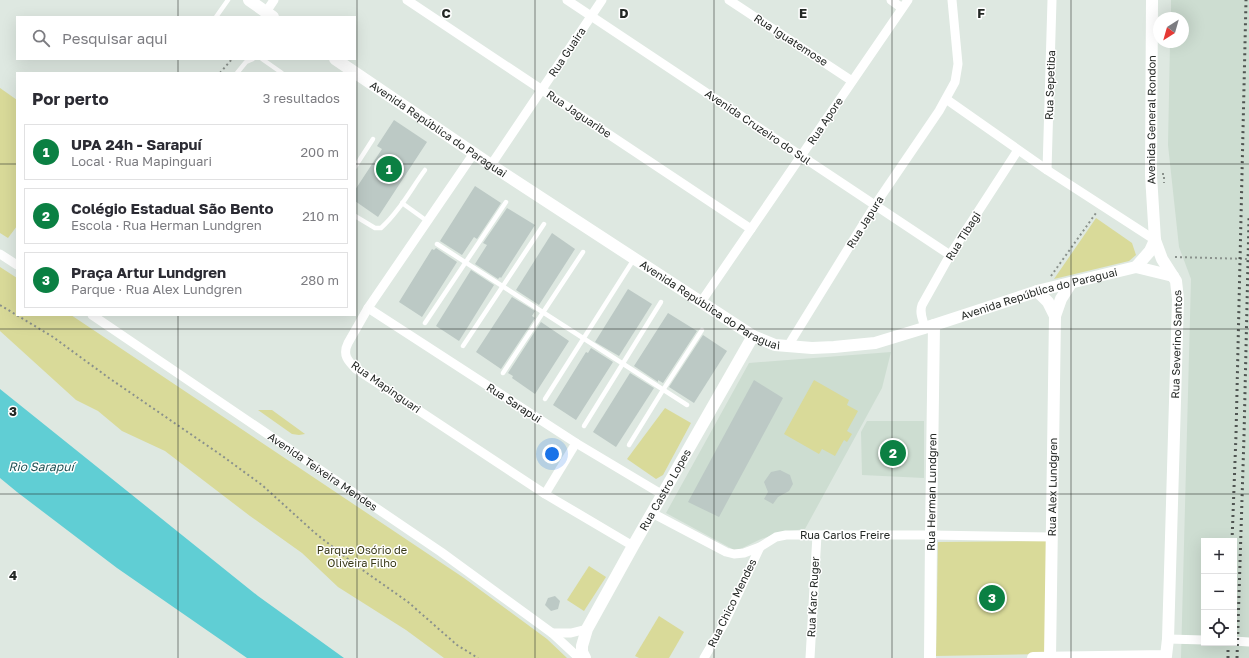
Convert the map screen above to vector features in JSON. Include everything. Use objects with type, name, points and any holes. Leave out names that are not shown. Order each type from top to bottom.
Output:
[{"type":"street","points":[[249,0],[270,14],[274,0]]},
{"type":"street","name":"Rua Jaguaribe","points":[[407,0],[751,229]]},
{"type":"street","name":"Avenida Cruzeiro do Sul","points":[[567,0],[950,255]]},
{"type":"street","name":"Rua Guaira","points":[[492,165],[602,0]]},
{"type":"street","name":"Rua Iguatemose","points":[[729,0],[852,81]]},
{"type":"street","points":[[891,0],[905,4]]},
{"type":"street","name":"Rua Japura","points":[[788,346],[875,205],[946,99],[955,82],[958,64],[952,0]]},
{"type":"street","name":"Rua Sepetiba","points":[[1047,170],[1052,0]]},
{"type":"street","name":"Avenida General Rondon","points":[[1152,0],[1151,175],[1155,240]]},
{"type":"street","name":"Rua Apore","points":[[701,302],[905,4]]},
{"type":"street","name":"Avenida República do Paraguai","points":[[336,60],[354,72]]},
{"type":"street","name":"Avenida República do Paraguai","points":[[356,73],[492,165],[753,336],[775,345],[812,348],[875,342],[929,327],[1039,291],[1136,267],[1173,276]]},
{"type":"street","points":[[946,99],[1047,170],[1155,240],[1150,251],[1136,267]]},
{"type":"street","name":"Rua Tibagi","points":[[929,327],[920,310],[950,255],[1018,150]]},
{"type":"street","name":"Rua Mapinguari","points":[[474,153],[368,308],[345,347],[345,354],[348,361],[356,369],[545,494],[633,546]]},
{"type":"street","name":"Rua Severino Santos","points":[[1155,240],[1162,260],[1173,276],[1177,287],[1178,299],[1168,639],[1166,657]]},
{"type":"street","points":[[0,254],[16,264]]},
{"type":"street","name":"Rua Alex Lundgren","points":[[1050,658],[1054,316],[1061,299],[1071,283]]},
{"type":"street","name":"Rua Alex Lundgren","points":[[1039,291],[1048,302],[1054,316]]},
{"type":"street","name":"Rua Sarapui","points":[[368,308],[576,443],[663,495]]},
{"type":"street","name":"Avenida Teixeira Mendes","points":[[93,316],[441,552],[552,633],[579,658]]},
{"type":"street","name":"Rua Herman Lundgren","points":[[929,327],[931,535],[930,658]]},
{"type":"street","name":"Rua Castro Lopes","points":[[585,658],[582,652],[582,646],[587,629],[753,336]]},
{"type":"street","points":[[545,494],[576,443]]},
{"type":"street","name":"Rua Carlos Freire","points":[[652,513],[726,552],[734,554],[744,553],[760,548],[776,537],[786,535],[1052,537]]},
{"type":"street","name":"Rua Karc Ruger","points":[[810,658],[817,535]]},
{"type":"street","name":"Rua Chico Mendes","points":[[704,658],[725,622],[760,548]]},
{"type":"street","points":[[552,633],[571,633],[587,629]]},
{"type":"street","points":[[1168,639],[1201,640]]},
{"type":"street","points":[[1237,641],[1249,642]]},
{"type":"street","points":[[1033,658],[1166,657]]},
{"type":"lane","points":[[217,16],[228,0]]},
{"type":"lane","points":[[237,72],[246,62],[251,60]]},
{"type":"lane","points":[[263,60],[281,72]]},
{"type":"lane","points":[[356,165],[374,138]]},
{"type":"lane","points":[[356,217],[375,228],[380,228],[386,223],[402,203],[425,170]]},
{"type":"lane","points":[[425,323],[506,202]]},
{"type":"lane","points":[[402,203],[427,221]]},
{"type":"lane","points":[[463,346],[544,224]]},
{"type":"lane","points":[[437,244],[687,405]]},
{"type":"lane","points":[[503,373],[583,252]]},
{"type":"lane","points":[[545,399],[634,258]]},
{"type":"lane","points":[[584,426],[661,302]]},
{"type":"lane","points":[[629,445],[702,330]]},
{"type":"path","points":[[221,72],[231,60]]},
{"type":"path","points":[[1039,291],[1101,205]]},
{"type":"path","points":[[1174,257],[1249,259]]},
{"type":"path","points":[[0,305],[16,315]]},
{"type":"path","points":[[18,316],[53,337],[109,378],[222,455],[262,485],[321,538],[357,566],[408,602],[458,645],[478,658]]},
{"type":"shaded area","points":[[1171,0],[1249,0],[1249,658],[1181,658],[1191,279],[1179,247],[1168,145],[1170,48],[1189,48],[1189,12],[1171,12]]},
{"type":"shaded area","points":[[891,352],[882,388],[805,529],[782,532],[761,539],[736,551],[666,513],[749,363]]},
{"type":"shaded area","points":[[867,421],[924,421],[924,478],[862,475],[861,432]]},
{"type":"green space","points":[[0,88],[16,99],[16,227],[8,238],[0,233]]},
{"type":"green space","points":[[1096,218],[1132,243],[1136,255],[1129,261],[1054,279]]},
{"type":"green space","name":"Parque Osório de Oliveira Filho","points":[[0,267],[16,277],[16,316],[72,316],[464,578],[547,639],[567,658],[444,658],[406,630],[338,587],[302,553],[250,516],[165,451],[122,431],[98,411],[76,400],[0,331]]},
{"type":"green space","points":[[814,380],[849,400],[847,405],[858,411],[847,431],[852,434],[847,442],[844,440],[835,456],[822,449],[819,454],[784,434]]},
{"type":"green space","points":[[665,408],[691,423],[663,475],[656,479],[627,459]]},
{"type":"green space","points":[[258,410],[272,410],[305,434],[292,434]]},
{"type":"green space","points":[[1046,541],[1046,654],[936,656],[938,542]]},
{"type":"green space","points":[[589,566],[606,577],[584,611],[567,600]]},
{"type":"green space","points":[[659,616],[684,632],[669,658],[639,658],[635,656]]},
{"type":"water","name":"Rio Sarapuí","points":[[0,389],[258,596],[344,658],[247,658],[117,568],[17,492],[0,478]]},
{"type":"building","points":[[394,120],[427,142],[378,217],[356,202],[356,188],[382,149],[377,146]]},
{"type":"building","points":[[475,186],[501,203],[477,239],[474,237],[462,255],[440,241]]},
{"type":"building","points":[[507,208],[535,225],[501,278],[500,277],[498,279],[475,264],[487,245],[483,243]]},
{"type":"building","points":[[552,233],[575,249],[539,305],[516,290]]},
{"type":"building","points":[[436,248],[457,262],[422,317],[399,302],[432,249],[434,250]]},
{"type":"building","points":[[471,270],[494,285],[459,341],[436,326]]},
{"type":"building","points":[[628,289],[652,304],[619,356],[595,342]]},
{"type":"building","points":[[512,297],[535,311],[532,316],[535,318],[501,369],[476,352]]},
{"type":"building","points":[[668,313],[697,331],[663,383],[658,380],[658,382],[634,366]]},
{"type":"building","points":[[541,322],[569,341],[535,394],[512,378],[513,376],[508,373]]},
{"type":"building","points":[[703,335],[727,351],[694,403],[669,387]]},
{"type":"building","points":[[591,348],[613,362],[576,420],[553,405],[586,352],[588,353]]},
{"type":"building","points":[[630,373],[654,388],[616,447],[593,432]]},
{"type":"building","points":[[754,380],[783,398],[719,517],[688,502]]},
{"type":"building","points":[[780,470],[790,475],[793,484],[789,491],[778,497],[773,504],[764,499],[768,492],[764,482],[771,472]]},
{"type":"building","points":[[555,596],[560,601],[558,609],[551,611],[545,605],[548,598]]},
{"type":"railway","points":[[1232,538],[1236,435],[1246,0]]},
{"type":"railway","points":[[1237,658],[1249,218]]},
{"type":"railway","points":[[1228,646],[1228,658]]},
{"type":"place","name":"UPA 24h - Sarapuí","points":[[389,169]]},
{"type":"place","name":"Colégio Estadual São Bento","points":[[893,453]]},
{"type":"place","name":"Praça Artur Lundgren","points":[[992,598]]}]
